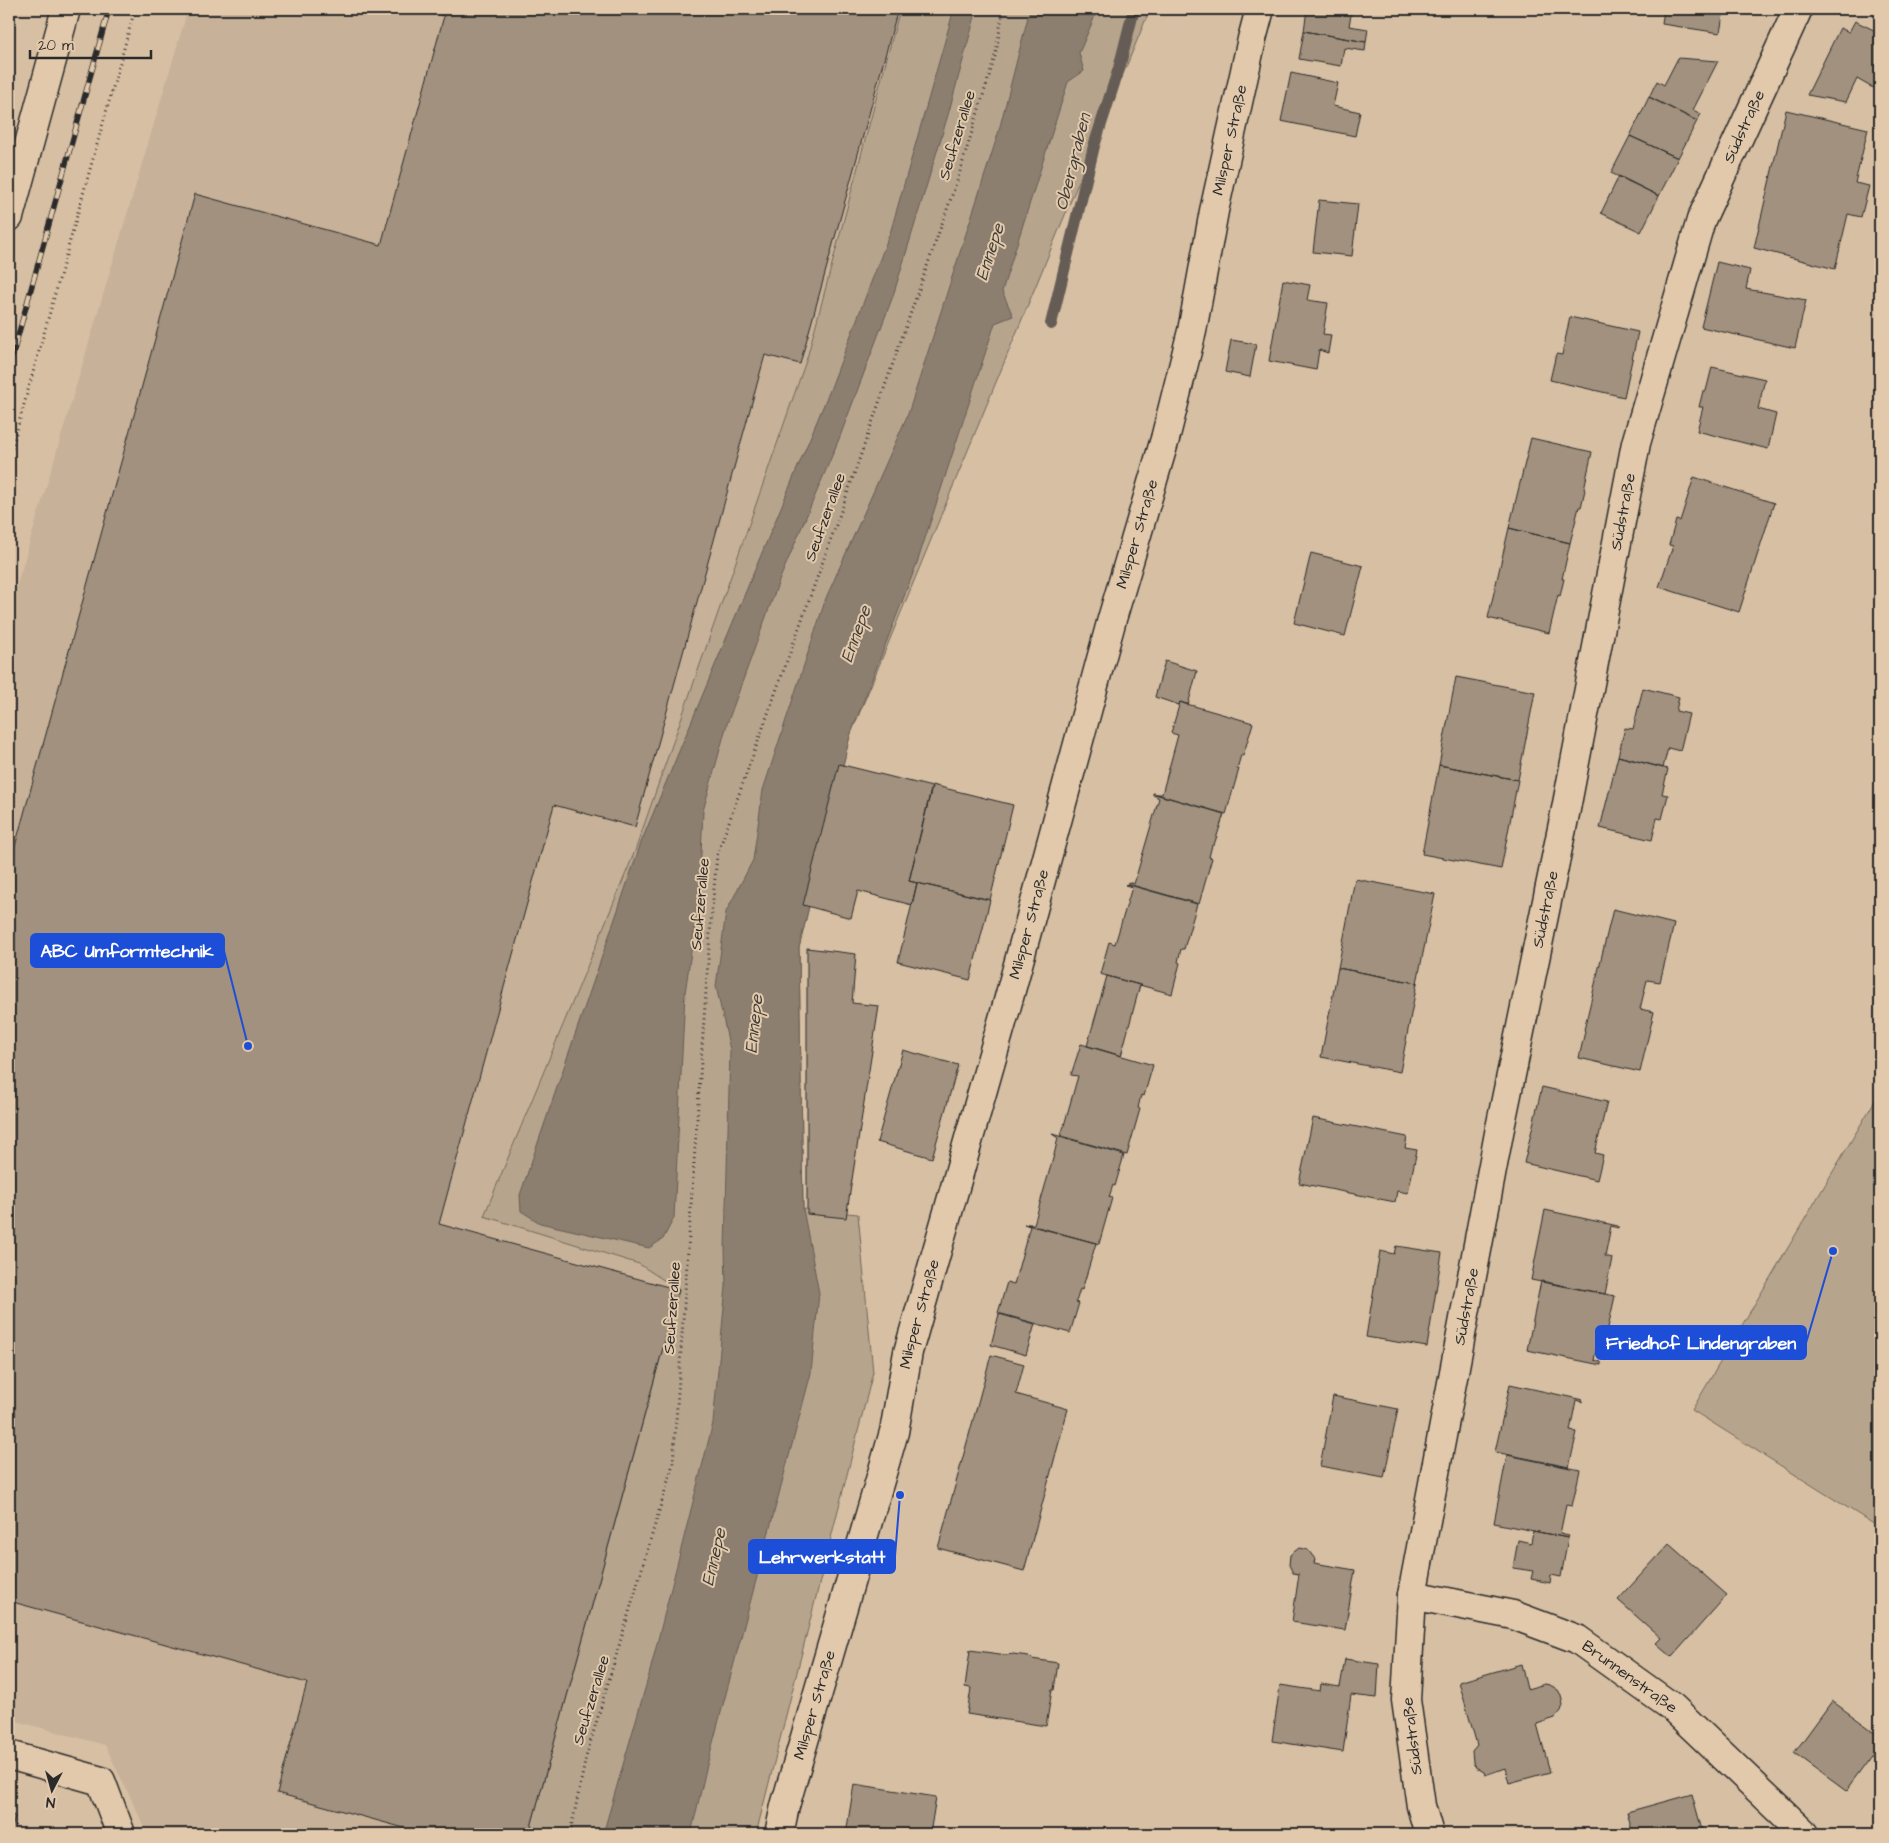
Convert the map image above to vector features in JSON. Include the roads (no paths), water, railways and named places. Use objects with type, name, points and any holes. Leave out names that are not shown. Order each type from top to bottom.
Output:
[{"type":"street","points":[[9,217],[66,9]]},
{"type":"street","name":"Milsper Straße","points":[[779,1834],[788,1796],[894,1432],[908,1352],[1007,1005],[1112,619],[1165,439],[1192,331],[1214,211],[1260,9]]},
{"type":"street","name":"Südstraße","points":[[1429,1834],[1421,1806],[1406,1700],[1412,1595],[1499,1133],[1566,809],[1636,443],[1701,220],[1798,9]]},
{"type":"street","name":"Brunnenstraße","points":[[1412,1595],[1513,1615],[1577,1639],[1672,1707],[1805,1834]]},
{"type":"street","points":[[9,1755],[101,1781],[121,1834]]},
{"type":"water","points":[[954,9],[977,9],[948,115],[893,296],[839,439],[779,581],[727,724],[703,811],[699,897],[685,993],[674,1218],[663,1239],[649,1248],[540,1223],[521,1211],[520,1195],[642,840],[830,390],[891,230]]},
{"type":"water","name":"Ennepe","points":[[1030,9],[1098,9],[1079,53],[1084,71],[1068,82],[1002,291],[1013,316],[995,323],[917,563],[850,736],[799,948],[803,1209],[819,1293],[811,1373],[706,1769],[691,1834],[603,1834],[649,1675],[713,1423],[726,1286],[725,1248],[730,1050],[716,986],[726,912],[753,860],[763,790],[826,598],[908,414],[998,134]]},
{"type":"waterway","name":"Obergraben","points":[[1051,324],[1094,146],[1119,68],[1134,9]]},
{"type":"railway","points":[[9,368],[109,9]]},
{"type":"place","name":"ABC Umformtechnik","points":[[248,1046]]},
{"type":"place","name":"Friedhof Lindengraben","points":[[1833,1251]]},
{"type":"place","name":"Lehrwerkstatt","points":[[900,1495]]}]
